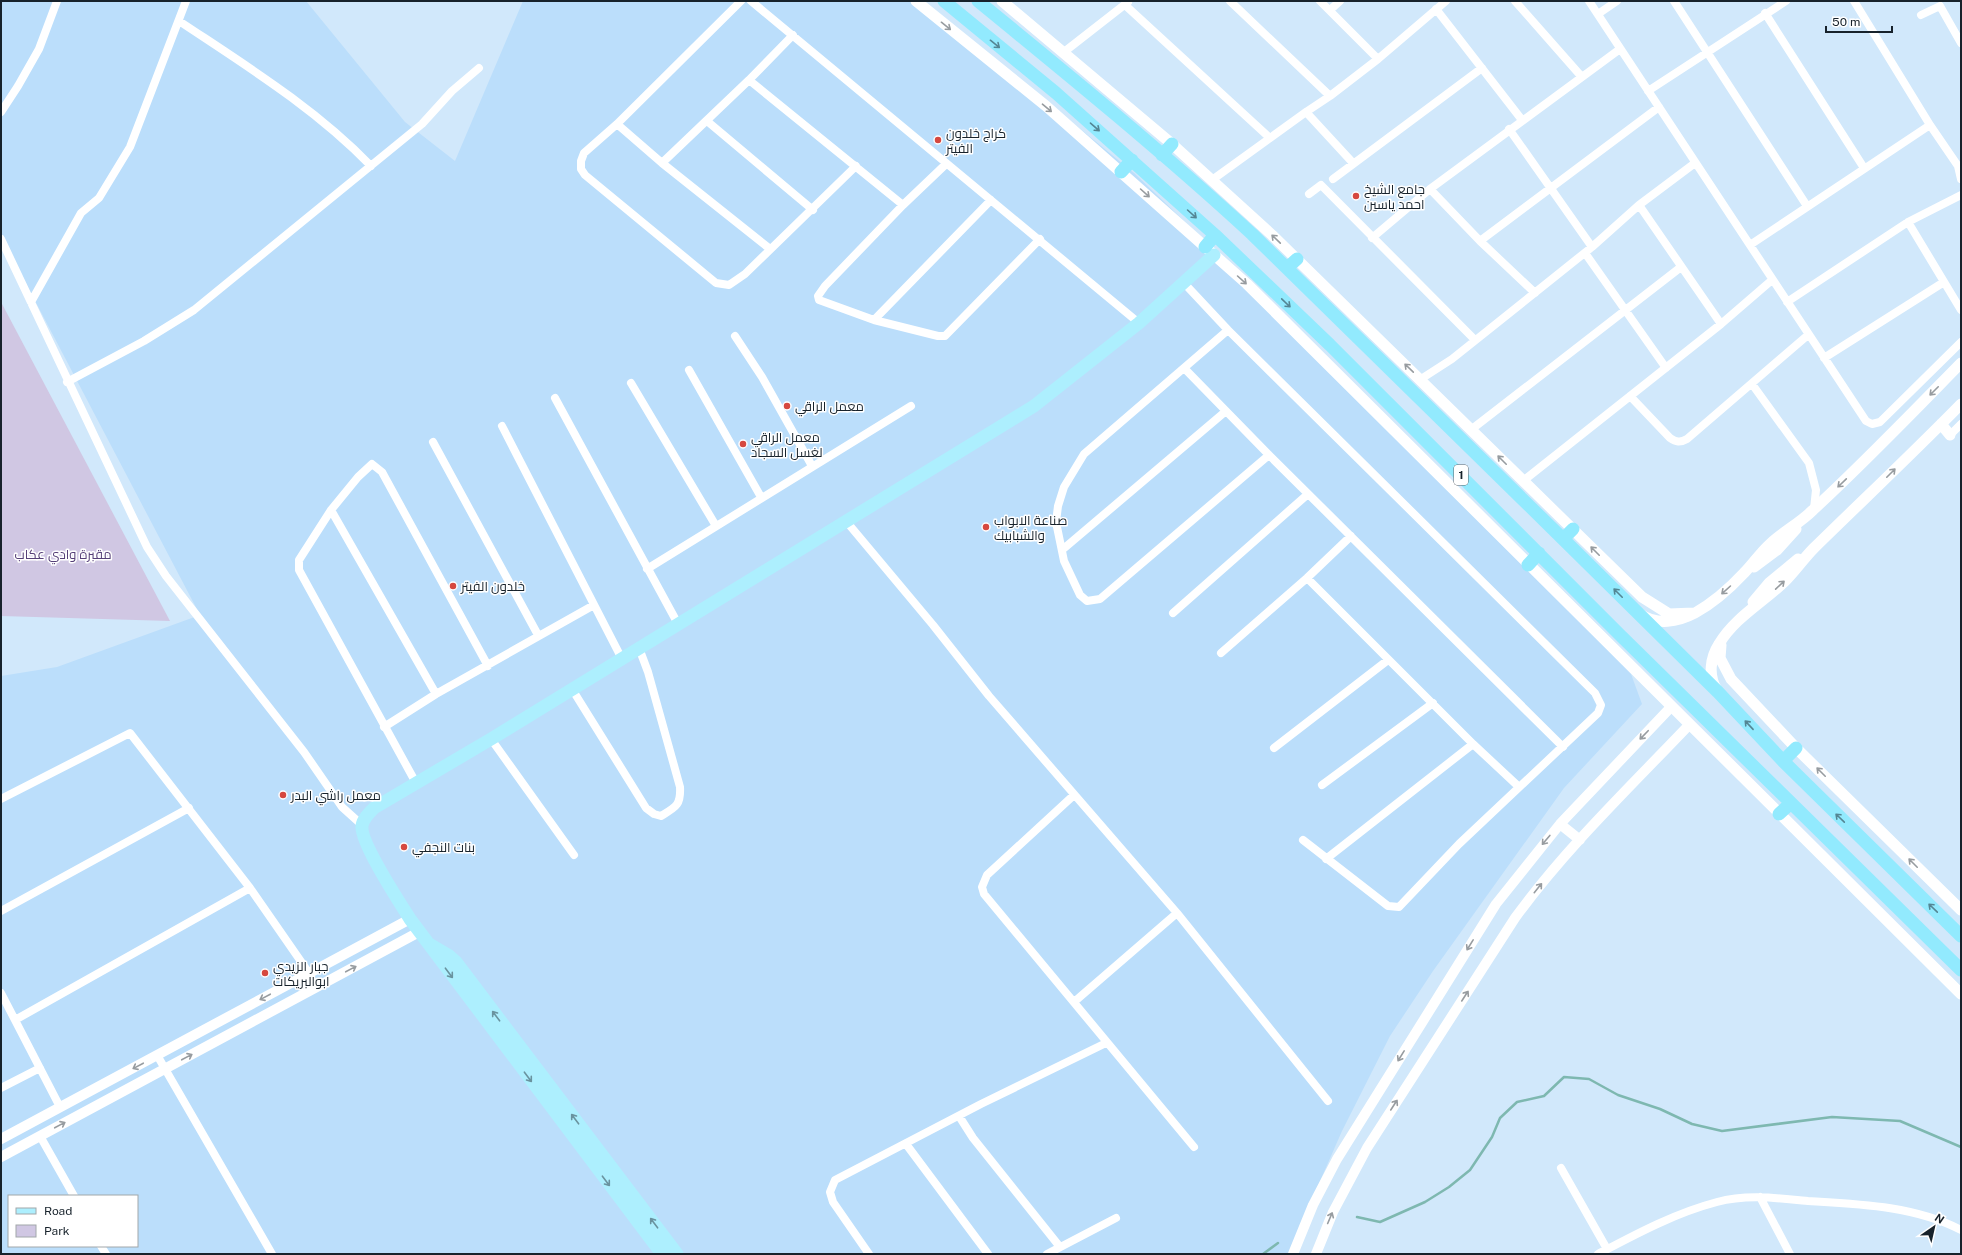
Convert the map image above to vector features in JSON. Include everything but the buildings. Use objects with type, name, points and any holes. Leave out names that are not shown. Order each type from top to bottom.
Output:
[{"type":"highway","name":"1","points":[[944,1],[1056,93],[1215,235],[1330,345],[1961,970]]},
{"type":"highway","name":"1","points":[[978,1],[1072,77],[1210,195],[1287,268],[1718,692],[1783,761],[1961,936]]},
{"type":"highway","points":[[1056,93],[1072,77]]},
{"type":"highway","points":[[1162,155],[1172,144]]},
{"type":"highway","points":[[1121,172],[1132,160]]},
{"type":"highway","points":[[1209,251],[1215,235]]},
{"type":"highway","points":[[1287,268],[1297,258]]},
{"type":"highway","points":[[1563,539],[1573,529]]},
{"type":"highway","points":[[1528,565],[1539,553]]},
{"type":"highway","points":[[1783,761],[1796,748]]},
{"type":"highway","points":[[1779,814],[1791,803]]},
{"type":"main road","points":[[916,1],[1046,106],[1247,284],[1961,994]]},
{"type":"main road","points":[[1002,1],[1172,144],[1297,258],[1650,604],[1669,614],[1694,613]]},
{"type":"main road","points":[[662,1254],[422,937],[391,889],[365,840],[362,825],[366,816],[374,808],[491,739],[1034,406],[1139,323],[1184,283],[1209,251]]},
{"type":"main road","points":[[1637,612],[1651,620],[1666,622],[1684,618],[1717,598],[1745,572],[1771,543],[1814,509],[1961,363]]},
{"type":"main road","points":[[1718,692],[1712,680],[1711,665],[1716,649],[1743,615],[1785,580],[1812,550],[1961,404]]},
{"type":"main road","points":[[1941,424],[1950,434]]},
{"type":"main road","points":[[1724,638],[1720,649],[1720,658],[1731,679],[1796,748],[1961,910]]},
{"type":"main road","points":[[422,937],[456,962],[677,1254]]},
{"type":"street","points":[[1,112],[39,49],[57,1]]},
{"type":"street","points":[[31,302],[81,213],[99,198],[130,147],[186,1]]},
{"type":"street","points":[[741,1],[616,124],[584,153],[581,161],[581,169],[585,175],[716,283],[729,285],[736,281],[813,210],[856,166]]},
{"type":"street","points":[[751,1],[946,164],[1040,239],[1139,323]]},
{"type":"street","points":[[1230,1],[1330,96]]},
{"type":"street","points":[[1320,1],[1378,59]]},
{"type":"street","points":[[1330,10],[1340,1]]},
{"type":"street","points":[[1212,180],[1330,96],[1378,59],[1446,1]]},
{"type":"street","points":[[1515,1],[1581,76]]},
{"type":"street","points":[[1589,1],[1863,418],[1869,423],[1876,424],[1882,420],[1961,342]]},
{"type":"street","points":[[1598,14],[1617,1]]},
{"type":"street","points":[[1674,1],[1808,206]]},
{"type":"street","points":[[1648,91],[1708,53],[1765,13],[1786,1]]},
{"type":"street","points":[[1854,1],[1930,125],[1958,166],[1961,179]]},
{"type":"street","points":[[1064,52],[1127,3],[1270,138]]},
{"type":"street","points":[[1921,15],[1940,6],[1961,43]]},
{"type":"street","points":[[1436,9],[1522,120]]},
{"type":"street","points":[[1765,13],[1864,168]]},
{"type":"street","points":[[179,21],[265,78],[348,142],[371,166]]},
{"type":"street","points":[[662,163],[750,80],[793,35]]},
{"type":"street","points":[[1372,238],[1430,189],[1509,129],[1620,49]]},
{"type":"street","points":[[68,382],[144,341],[194,310],[422,124],[452,91],[479,68]]},
{"type":"street","points":[[1333,178],[1482,68]]},
{"type":"street","points":[[750,80],[903,206]]},
{"type":"street","points":[[1480,241],[1552,189],[1659,107]]},
{"type":"street","points":[[1306,112],[1353,163]]},
{"type":"street","points":[[707,121],[813,210]]},
{"type":"street","points":[[616,124],[662,163],[770,249]]},
{"type":"street","points":[[1750,245],[1930,125]]},
{"type":"street","points":[[1509,129],[1592,247]]},
{"type":"street","points":[[1421,379],[1452,359],[1474,339],[1585,253],[1639,205],[1695,163]]},
{"type":"street","points":[[946,164],[825,286],[818,296],[819,300],[874,320],[938,336],[945,336],[1040,239]]},
{"type":"street","points":[[1309,194],[1321,185],[1474,339]]},
{"type":"street","points":[[1430,189],[1480,241],[1535,293]]},
{"type":"street","points":[[1787,302],[1908,222],[1961,195]]},
{"type":"street","points":[[874,320],[991,200]]},
{"type":"street","points":[[1639,205],[1721,324]]},
{"type":"street","points":[[1908,222],[1961,310]]},
{"type":"street","points":[[1,239],[147,547],[166,576],[304,752],[342,807],[362,825]]},
{"type":"street","points":[[1585,253],[1666,368]]},
{"type":"street","points":[[1472,429],[1681,267]]},
{"type":"street","points":[[1523,481],[1721,324],[1772,280]]},
{"type":"street","points":[[1824,358],[1944,282]]},
{"type":"street","points":[[1184,283],[1228,330],[1595,693],[1601,705],[1598,713],[1563,747],[1518,786],[1458,844],[1399,908],[1388,906],[1302,840]]},
{"type":"street","points":[[1228,330],[1084,454],[1064,487],[1058,506],[1056,522],[1064,561],[1080,595],[1087,600],[1100,598],[1269,455]]},
{"type":"street","points":[[1630,396],[1670,438],[1681,442],[1752,384],[1808,335]]},
{"type":"street","points":[[735,336],[762,377],[812,466]]},
{"type":"street","points":[[1184,368],[1269,455],[1563,747]]},
{"type":"street","points":[[689,370],[761,497]]},
{"type":"street","points":[[631,383],[716,526]]},
{"type":"street","points":[[1752,384],[1809,463],[1816,490],[1814,509]]},
{"type":"street","points":[[555,398],[678,624]]},
{"type":"street","points":[[647,569],[761,497],[911,406]]},
{"type":"street","points":[[1062,550],[1226,411]]},
{"type":"street","points":[[1950,434],[1961,424]]},
{"type":"street","points":[[502,426],[622,659]]},
{"type":"street","points":[[433,442],[538,636]]},
{"type":"street","points":[[416,783],[299,570],[299,560],[331,510],[358,477],[372,464],[382,472],[488,666]]},
{"type":"street","points":[[1173,613],[1308,494]]},
{"type":"street","points":[[331,510],[436,694]]},
{"type":"street","points":[[846,521],[933,625],[989,696],[1074,796],[1177,913],[1328,1101]]},
{"type":"street","points":[[1221,653],[1307,578],[1351,536]]},
{"type":"street","points":[[1307,578],[1473,744],[1518,786]]},
{"type":"street","points":[[384,727],[436,694],[594,605]]},
{"type":"street","points":[[572,689],[646,808],[654,814],[661,816],[673,809],[678,804],[680,798],[680,787],[648,672],[639,648]]},
{"type":"street","points":[[1274,748],[1388,660]]},
{"type":"street","points":[[1322,785],[1433,703]]},
{"type":"street","points":[[1293,1254],[1321,1188],[1351,1137],[1496,904],[1560,824],[1671,706]]},
{"type":"street","points":[[1316,1254],[1333,1212],[1367,1148],[1511,924],[1538,889],[1580,840],[1689,725]]},
{"type":"street","points":[[1,799],[130,733],[250,888],[309,974]]},
{"type":"street","points":[[491,739],[574,855]]},
{"type":"street","points":[[1326,859],[1473,744]]},
{"type":"street","points":[[1074,796],[986,874],[982,887],[987,897],[1106,1043],[1194,1147]]},
{"type":"street","points":[[1,911],[189,808]]},
{"type":"street","points":[[1560,824],[1580,840]]},
{"type":"street","points":[[15,1020],[250,888]]},
{"type":"street","points":[[1074,1002],[1177,913]]},
{"type":"street","points":[[1,1139],[410,919]]},
{"type":"street","points":[[1,1157],[165,1069],[422,937]]},
{"type":"street","points":[[1,993],[60,1107]]},
{"type":"street","points":[[869,1254],[833,1202],[830,1192],[831,1185],[835,1180],[843,1174],[906,1144],[1106,1043]]},
{"type":"street","points":[[157,1055],[272,1254]]},
{"type":"street","points":[[1,1088],[40,1068]]},
{"type":"street","points":[[959,1116],[973,1138],[1060,1247]]},
{"type":"street","points":[[40,1136],[73,1195]]},
{"type":"street","points":[[906,1144],[988,1254]]},
{"type":"street","points":[[1561,1168],[1607,1249]]},
{"type":"street","points":[[1760,1197],[1790,1254]]},
{"type":"street","points":[[1598,1254],[1658,1224],[1686,1212],[1718,1201],[1760,1197],[1843,1203],[1897,1209],[1940,1221],[1961,1230]]},
{"type":"street","points":[[1047,1254],[1116,1218]]},
{"type":"shaded area","points":[[1,1],[306,1],[405,122],[455,161],[523,1],[924,1],[1134,173],[1227,262],[1631,674],[1642,704],[1564,788],[1433,971],[1390,1036],[1342,1131],[1288,1254],[1,1254],[1,676],[57,667],[200,615],[1,236]]},
{"type":"green space","name":"مقبرة وادي عكاب","points":[[1,302],[170,621],[1,616]]},
{"type":"waterway","points":[[1357,1217],[1380,1222],[1425,1202],[1449,1187],[1470,1170],[1492,1137],[1500,1118],[1517,1102],[1544,1096],[1564,1077],[1589,1079],[1618,1095],[1660,1109],[1692,1124],[1722,1131],[1832,1117],[1900,1121],[1961,1147]]},
{"type":"waterway","points":[[1263,1254],[1278,1243]]},
{"type":"place","name":"كراج خلدون الفيتر","points":[[938,140]]},
{"type":"place","name":"جامع الشيخ احمد ياسين","points":[[1356,196]]},
{"type":"place","name":"معمل الراقي","points":[[787,406]]},
{"type":"place","name":"معمل الراقي لغسل السجاد","points":[[743,444]]},
{"type":"place","name":"صناعة الابواب والشبابيك","points":[[986,527]]},
{"type":"place","name":"خلدون الفيتر","points":[[453,586]]},
{"type":"place","name":"معمل راشي البدر","points":[[283,795]]},
{"type":"place","name":"بنات النجفي","points":[[404,847]]},
{"type":"place","name":"جبار الزيدي ابوالبريكات","points":[[265,973]]}]
